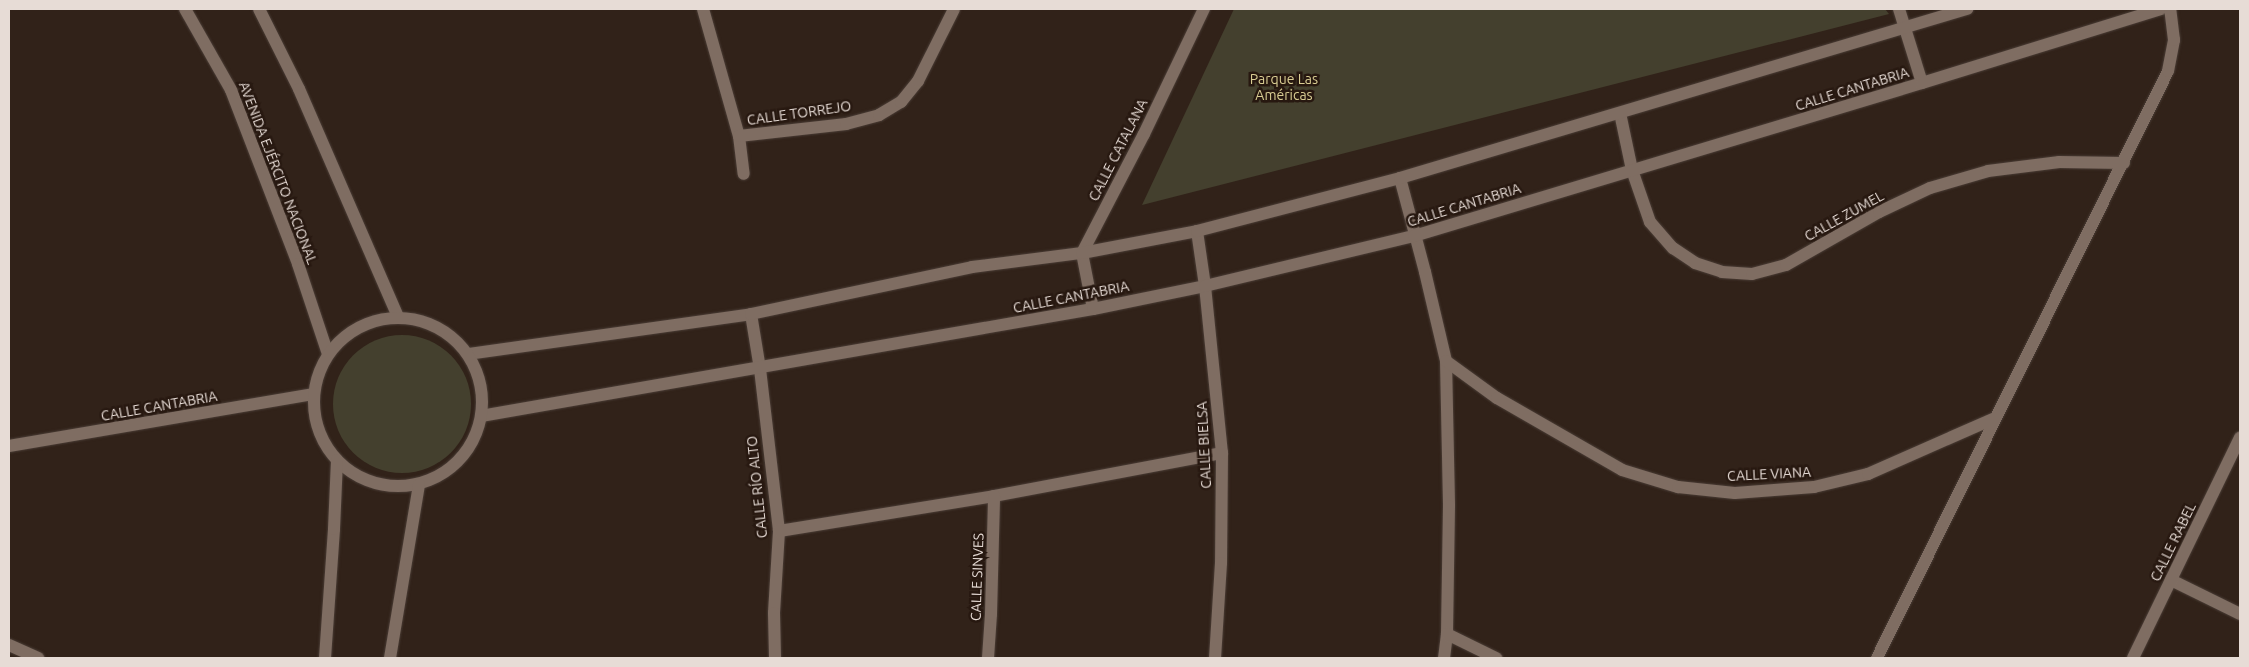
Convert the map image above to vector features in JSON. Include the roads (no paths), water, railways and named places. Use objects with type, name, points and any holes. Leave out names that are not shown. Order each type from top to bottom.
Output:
[{"type":"street","points":[[260,9],[303,98],[398,317]]},
{"type":"street","name":"CALLE TORREJO","points":[[739,136],[846,124],[879,114],[901,102],[918,81],[954,9]]},
{"type":"street","name":"CALLE CATALANA","points":[[1082,253],[1144,134],[1204,9]]},
{"type":"street","points":[[1899,9],[1922,83]]},
{"type":"street","points":[[468,354],[751,314],[972,267],[1082,253],[1197,231],[1400,178],[1967,9]]},
{"type":"street","name":"CALLE CANTABRIA","points":[[481,416],[760,369],[1093,309],[1205,286],[1414,236],[2161,9]]},
{"type":"street","points":[[1877,658],[2168,71],[2174,40],[2170,9]]},
{"type":"street","name":"AVENIDA EJÉRCITO NACIONAL","points":[[189,10],[231,90],[295,255],[328,354]]},
{"type":"street","points":[[704,10],[739,136],[744,174]]},
{"type":"street","name":"CALLE ZUMEL","points":[[1620,112],[1632,170],[1650,222],[1673,248],[1695,263],[1722,272],[1752,274],[1786,266],[1879,212],[1930,188],[1988,170],[2059,162],[2124,163]]},
{"type":"street","points":[[1400,178],[1414,236],[1426,272],[1446,361],[1449,506],[1447,634],[1444,658]]},
{"type":"street","name":"CALLE BIELSA","points":[[1197,231],[1205,286],[1222,453],[1221,562],[1216,658]]},
{"type":"street","points":[[1082,253],[1093,309]]},
{"type":"street","name":"CALLE RÍO ALTO","points":[[751,314],[760,369],[779,531],[774,613],[775,658]]},
{"type":"street","points":[[398,317],[426,321],[450,334],[468,354],[478,373],[482,394],[481,416],[471,443],[454,466],[438,477],[419,484],[397,486],[374,483],[354,474],[337,460],[329,451],[318,430],[314,394],[316,380],[328,354],[342,338],[358,326],[378,319],[398,317]]},
{"type":"street","name":"CALLE VIANA","points":[[1446,361],[1497,398],[1614,466],[1678,487],[1735,493],[1814,487],[1868,474],[1995,418]]},
{"type":"street","name":"CALLE CANTABRIA","points":[[9,446],[314,394]]},
{"type":"street","name":"CALLE RABEL","points":[[2133,658],[2240,438]]},
{"type":"street","points":[[779,531],[994,496],[1222,453]]},
{"type":"street","points":[[325,658],[337,460]]},
{"type":"street","points":[[390,658],[419,484]]},
{"type":"street","name":"CALLE SINVES","points":[[988,658],[994,496]]},
{"type":"street","points":[[2171,580],[2240,614]]},
{"type":"street","points":[[1447,634],[1496,658]]},
{"type":"street","points":[[9,645],[38,658]]},
{"type":"park label","name":"Parque Las Américas","points":[[1284,88]]}]
